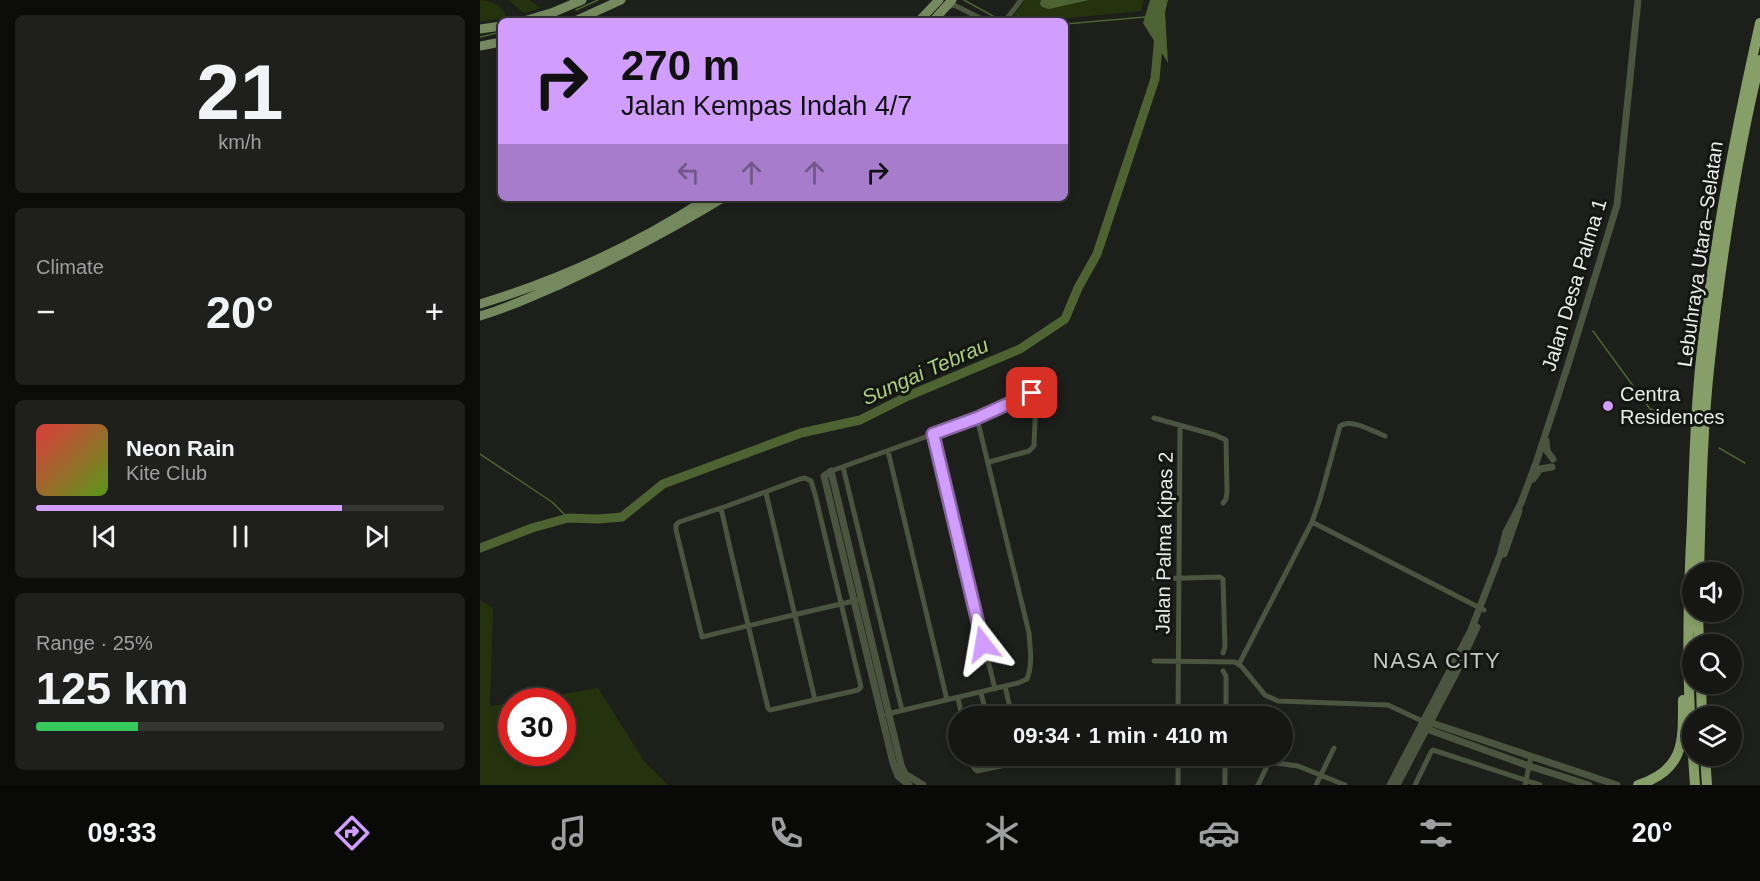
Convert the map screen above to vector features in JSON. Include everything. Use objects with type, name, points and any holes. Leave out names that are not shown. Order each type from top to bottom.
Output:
[{"type":"highway","name":"Lebuhraya Utara–Selatan","points":[[1694,562],[1700,372],[1709,294],[1740,110],[1760,23]]},
{"type":"highway","name":"Lebuhraya Utara–Selatan","points":[[1695,562],[1710,361],[1728,225],[1747,114],[1760,60]]},
{"type":"highway","points":[[1638,785],[1668,770],[1677,758],[1681,746],[1684,622]]},
{"type":"highway","name":"Lebuhraya Utara–Selatan","points":[[1690,706],[1692,622]]},
{"type":"highway","points":[[1694,766],[1695,785]]},
{"type":"highway","points":[[1706,766],[1707,785]]},
{"type":"main road","points":[[534,18],[582,0]]},
{"type":"main road","points":[[582,18],[621,0]]},
{"type":"main road","points":[[921,18],[927,6],[926,0]]},
{"type":"main road","points":[[922,18],[938,0],[950,3],[936,18]]},
{"type":"main road","points":[[480,29],[498,26]]},
{"type":"main road","points":[[480,46],[498,43]]},
{"type":"main road","points":[[480,304],[506,296],[598,257],[703,201]]},
{"type":"main road","points":[[480,316],[536,295],[619,258],[718,201]]},
{"type":"street","points":[[1008,18],[1021,0]]},
{"type":"street","name":"Jalan Desa Palma 1","points":[[1424,724],[1473,638],[1519,514],[1617,205],[1638,0]]},
{"type":"street","points":[[950,3],[980,18]]},
{"type":"street","points":[[922,785],[905,774],[902,769],[853,601],[824,476],[831,471],[977,418],[1032,393],[1036,397],[1034,447],[1029,451],[989,462]]},
{"type":"street","points":[[886,714],[995,689],[1027,679],[1029,673],[1031,656],[1029,633],[977,418]]},
{"type":"street","points":[[1154,418],[1221,436],[1226,440],[1227,491],[1223,503]]},
{"type":"street","points":[[1239,664],[1312,522],[1340,426],[1343,423],[1350,423],[1384,436]]},
{"type":"street","name":"Jalan Palma Kipas 2","points":[[1178,706],[1180,426]]},
{"type":"street","points":[[1527,487],[1540,469],[1552,463],[1546,447],[1548,426]]},
{"type":"street","points":[[933,434],[995,689]]},
{"type":"street","points":[[888,451],[947,700]]},
{"type":"street","points":[[843,467],[902,710]]},
{"type":"street","points":[[831,471],[886,714],[895,771],[909,785]]},
{"type":"street","points":[[721,508],[748,626],[770,710],[858,690],[861,687],[841,604],[812,486],[811,481],[805,478],[679,522],[676,525],[675,530],[702,637],[748,626],[795,615],[841,604],[861,599]]},
{"type":"street","points":[[766,493],[815,700]]},
{"type":"street","points":[[1312,522],[1482,609]]},
{"type":"street","points":[[1154,579],[1223,579],[1225,647],[1223,653]]},
{"type":"street","points":[[1154,661],[1239,664],[1265,695],[1278,700],[1388,705],[1424,724],[1529,766],[1589,785]]},
{"type":"street","points":[[1223,671],[1226,674],[1226,706]]},
{"type":"street","points":[[1005,686],[1010,706]]},
{"type":"street","points":[[981,693],[984,706]]},
{"type":"street","points":[[958,698],[960,706]]},
{"type":"street","points":[[1424,724],[1617,785]]},
{"type":"street","points":[[1390,785],[1424,724]]},
{"type":"street","points":[[1397,785],[1424,724]]},
{"type":"street","points":[[1316,785],[1334,748]]},
{"type":"street","points":[[1415,785],[1433,750],[1525,783],[1540,785]]},
{"type":"street","points":[[1525,783],[1531,757]]},
{"type":"street","points":[[1293,765],[1322,774],[1345,785]]},
{"type":"street","points":[[974,766],[977,771],[1001,766]]},
{"type":"street","points":[[1178,766],[1178,785]]},
{"type":"street","points":[[1225,785],[1226,766]]},
{"type":"street","points":[[1258,785],[1267,766]]},
{"type":"shaded area","points":[[480,0],[495,4],[506,15],[503,18],[480,22]]},
{"type":"shaded area","points":[[508,0],[529,0],[541,8],[524,13]]},
{"type":"shaded area","points":[[1025,0],[1144,0],[1141,11],[1068,18],[1012,18]]},
{"type":"shaded area","points":[[1041,0],[1089,0],[1049,9],[1042,7]]},
{"type":"shaded area","points":[[1150,0],[1168,0],[1165,12],[1168,63],[1143,23]]},
{"type":"shaded area","points":[[480,600],[493,608],[490,706],[498,705],[498,766],[576,766],[576,692],[598,688],[644,761],[668,785],[480,785]]},
{"type":"waterway","points":[[576,10],[598,0]]},
{"type":"waterway","points":[[964,0],[997,18]]},
{"type":"waterway","points":[[1068,24],[1145,17]]},
{"type":"waterway","points":[[480,37],[498,33]]},
{"type":"waterway","name":"Sungai Tebrau","points":[[480,548],[532,528],[568,518],[622,517],[663,484],[801,433],[860,420],[908,396],[1020,349],[1065,319],[1078,288],[1097,254],[1155,79],[1159,36]]},
{"type":"waterway","points":[[1593,331],[1650,409],[1670,417]]},
{"type":"waterway","points":[[1719,448],[1745,463]]},
{"type":"waterway","points":[[480,454],[552,502],[568,518]]},
{"type":"place","name":"Centra Residences","points":[[1608,406]]},
{"type":"district","name":"NASA CITY","points":[[1437,660]]},
{"type":"route","points":[[983,644],[933,434],[977,418],[1032,393]]}]
